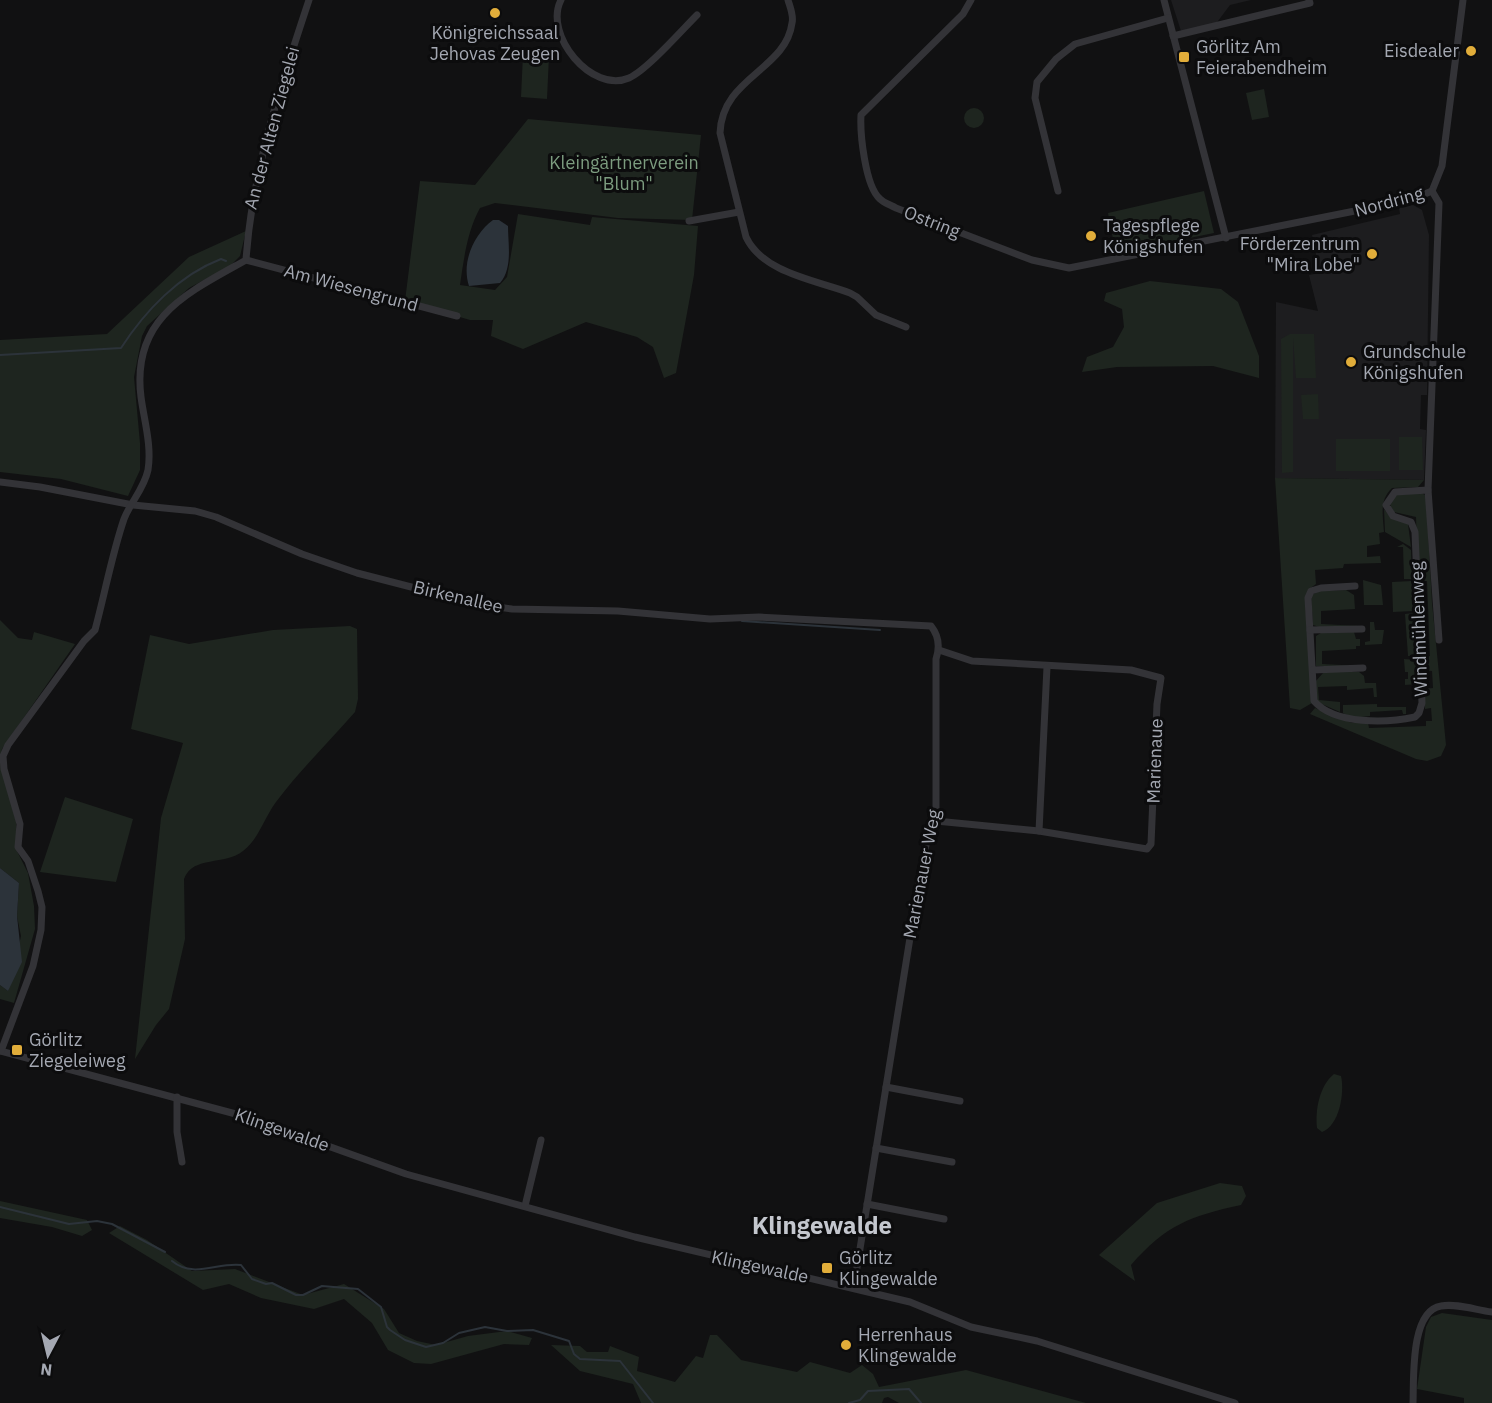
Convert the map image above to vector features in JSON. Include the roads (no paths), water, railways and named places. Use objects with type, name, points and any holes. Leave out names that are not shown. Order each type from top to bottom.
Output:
[{"type":"street","name":"An der Alten Ziegelei","points":[[246,260],[253,194],[291,50],[309,0]]},
{"type":"street","points":[[561,0],[556,24],[563,43],[590,72],[613,79],[633,75],[698,15]]},
{"type":"street","points":[[789,0],[792,23],[786,42],[729,99],[721,116],[720,133],[739,212],[751,247],[764,261],[850,293],[858,297],[876,315],[906,327]]},
{"type":"street","name":"Ostring","points":[[971,0],[963,14],[861,115],[860,136],[873,188],[878,198],[928,221],[1032,260],[1058,267],[1083,267],[1226,238]]},
{"type":"street","points":[[1164,0],[1226,238]]},
{"type":"street","points":[[1173,36],[1310,3],[1309,0]]},
{"type":"street","name":"Nordring","points":[[1226,238],[1410,200],[1432,191],[1442,166],[1463,0]]},
{"type":"street","points":[[1058,190],[1035,98],[1037,82],[1056,59],[1075,44],[1168,18]]},
{"type":"street","name":"Windmühlenweg","points":[[1432,191],[1439,203],[1428,490],[1439,640]]},
{"type":"street","points":[[689,221],[739,212]]},
{"type":"street","name":"Am Wiesengrund","points":[[246,260],[457,316]]},
{"type":"street","points":[[1,1051],[33,966],[41,930],[42,907],[28,861],[18,847],[20,824],[4,769],[3,756],[84,640],[95,630],[124,521],[142,488],[148,467],[139,378],[140,361],[146,339],[161,317],[192,290],[246,260]]},
{"type":"street","name":"Birkenallee","points":[[0,482],[133,505],[195,511],[216,517],[302,554],[357,573],[477,604],[512,609],[618,611],[710,619],[759,617],[931,626]]},
{"type":"street","name":"Windmühlenweg","points":[[1355,586],[1321,588],[1311,591],[1307,602],[1314,701],[1320,707],[1343,716],[1366,721],[1406,719],[1419,713],[1422,703],[1415,532],[1411,522],[1393,516],[1386,505],[1395,492],[1428,490]]},
{"type":"street","name":"Marienauer Weg","points":[[854,1286],[919,882],[929,829],[936,821],[936,659],[939,650],[936,633],[931,626]]},
{"type":"street","points":[[1310,630],[1362,629]]},
{"type":"street","name":"Marienaue","points":[[936,821],[1039,831],[1143,850],[1150,846],[1161,678],[1131,670],[972,661],[939,650]]},
{"type":"street","points":[[1039,831],[1047,667]]},
{"type":"street","points":[[1313,670],[1364,668]]},
{"type":"street","name":"Klingewalde","points":[[1,1051],[247,1117],[406,1173],[525,1206],[693,1252],[854,1286],[910,1302],[970,1327],[1037,1341],[1235,1403]]},
{"type":"street","points":[[886,1087],[960,1101]]},
{"type":"street","points":[[177,1097],[177,1132],[182,1162]]},
{"type":"street","points":[[525,1206],[541,1140]]},
{"type":"street","points":[[876,1148],[952,1162]]},
{"type":"street","points":[[867,1204],[944,1219]]},
{"type":"street","points":[[1413,1403],[1415,1354],[1425,1316],[1442,1306],[1492,1312]]},
{"type":"waterway","points":[[0,355],[121,348],[152,308],[177,284],[206,266],[221,259],[226,261]]},
{"type":"waterway","points":[[742,621],[880,630]]},
{"type":"waterway","points":[[0,1207],[69,1224],[97,1221],[112,1224],[165,1252]]},
{"type":"waterway","points":[[172,1261],[189,1269],[241,1265],[252,1279],[266,1284],[272,1283],[296,1295],[303,1295],[322,1286],[358,1289],[381,1307],[390,1330],[405,1340],[426,1347],[443,1343],[459,1333],[485,1327],[507,1331],[533,1330],[569,1341],[574,1354],[580,1359],[620,1361],[653,1403]]},
{"type":"waterway","points":[[849,1403],[860,1400],[868,1391],[909,1389],[921,1403]]},
{"type":"place","name":"Königreichssaal Jehovas Zeugen","points":[[495,13]]},
{"type":"place","name":"Eisdealer","points":[[1471,51]]},
{"type":"place","name":"Görlitz Am Feierabendheim","points":[[1184,57]]},
{"type":"place","name":"Tagespflege Königshufen","points":[[1091,236]]},
{"type":"place","name":"Förderzentrum \"Mira Lobe\"","points":[[1372,254]]},
{"type":"place","name":"Grundschule Königshufen","points":[[1351,362]]},
{"type":"place","name":"Görlitz Ziegeleiweg","points":[[17,1050]]},
{"type":"place","name":"Görlitz Klingewalde","points":[[827,1268]]},
{"type":"place","name":"Herrenhaus Klingewalde","points":[[846,1345]]},
{"type":"district","name":"Klingewalde","points":[[822,1226]]},
{"type":"park label","name":"Kleingärtnerverein \"Blum\"","points":[[624,174]]}]
